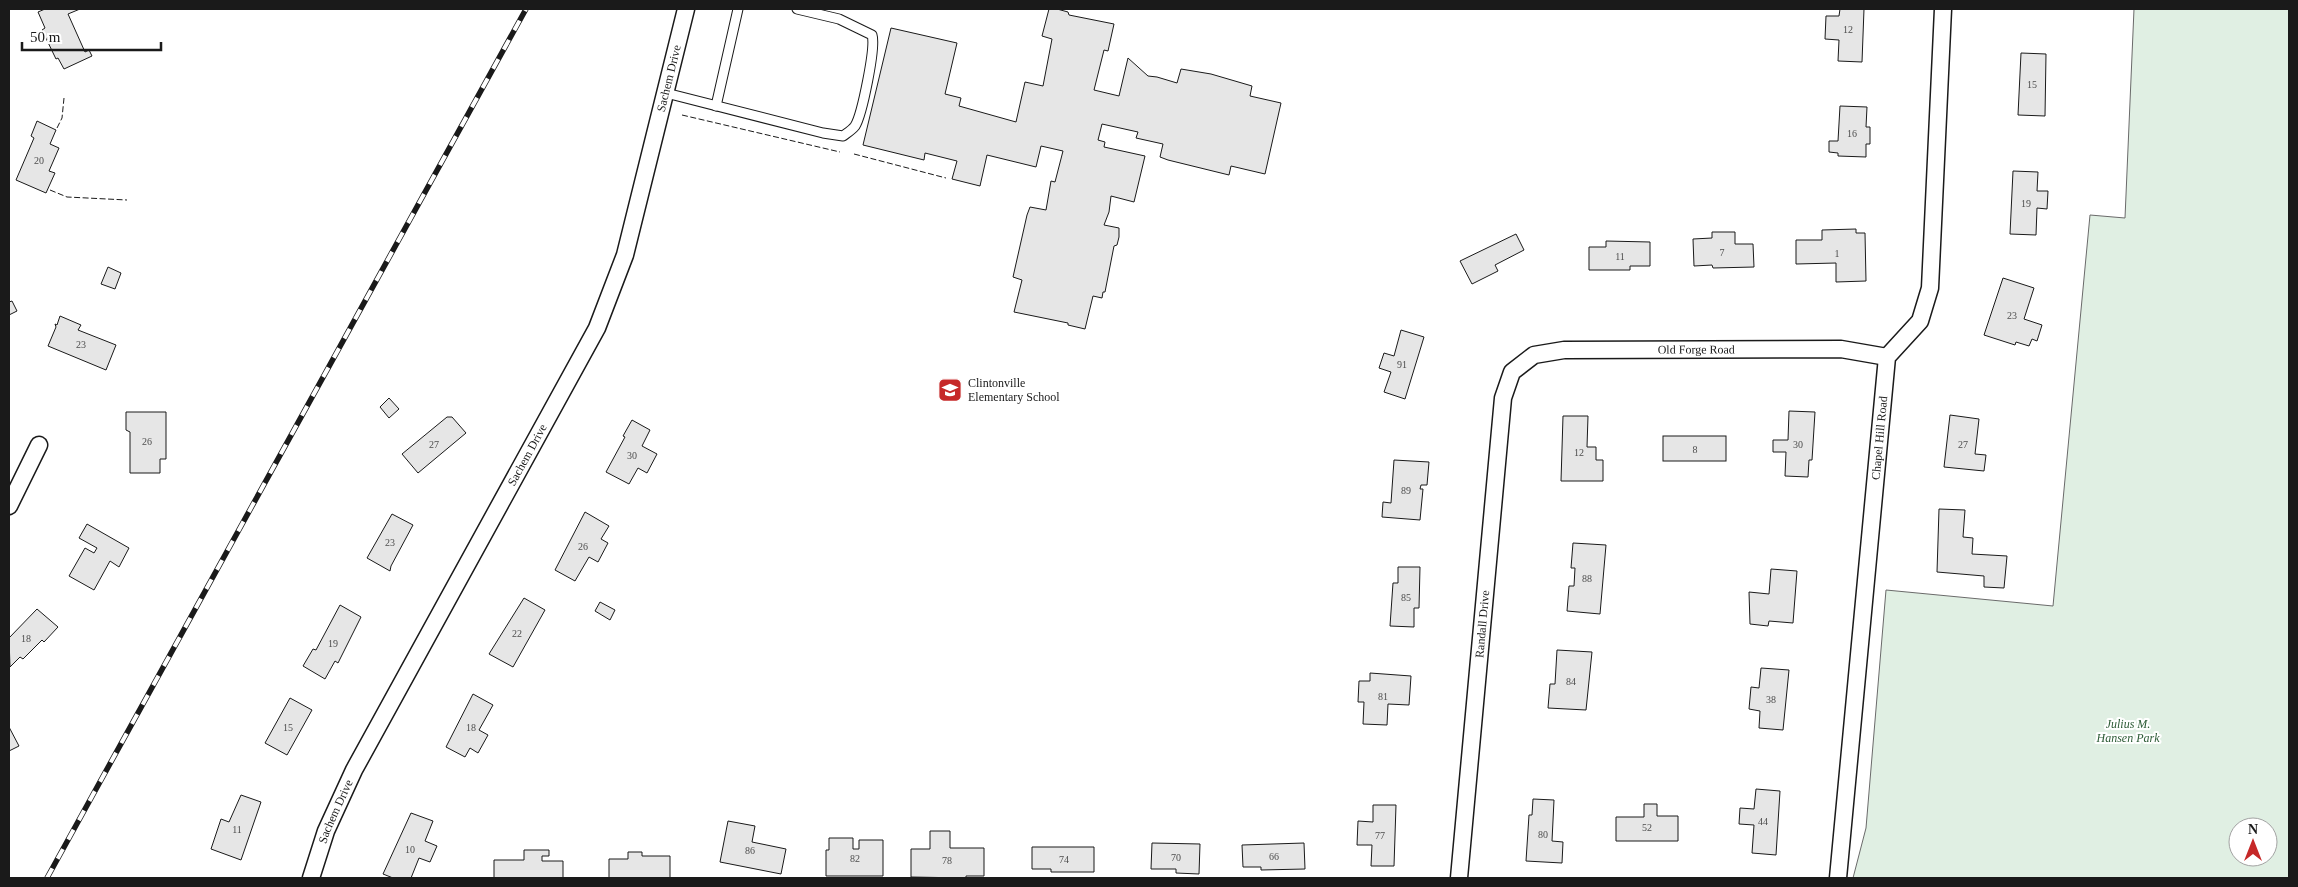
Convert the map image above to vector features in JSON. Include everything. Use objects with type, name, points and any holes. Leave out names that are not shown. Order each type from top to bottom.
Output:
[{"type":"street","name":"Sachem Drive","points":[[311,878],[326,831],[354,770],[597,328],[625,255],[686,9]]},
{"type":"street","points":[[1887,357],[1920,321],[1930,288],[1943,9]]},
{"type":"street","name":"Old Forge Road","points":[[1512,372],[1534,355],[1564,350],[1841,349],[1887,357]]},
{"type":"street","name":"Chapel Hill Road","points":[[1838,878],[1887,357]]},
{"type":"street","name":"Randall Drive","points":[[1459,878],[1503,398],[1512,372]]},
{"type":"street","points":[[9,506],[39,445]]},
{"type":"lane","points":[[716,106],[738,9]]},
{"type":"lane","points":[[666,93],[843,136],[855,126],[871,69],[874,43],[872,35],[846,22],[798,9]]},
{"type":"green space","name":"Julius M. Hansen Park","points":[[2134,9],[2289,9],[2289,878],[1853,878],[1866,828],[1886,590],[2053,606],[2090,215],[2125,218]]},
{"type":"building","points":[[45,9],[80,9],[68,14],[85,52],[89,50],[92,56],[64,69],[58,58],[56,59],[42,30],[45,28],[38,12]]},
{"type":"building","points":[[1049,9],[1057,9],[1068,12],[1069,15],[1114,24],[1108,51],[1104,50],[1094,90],[1119,96],[1128,58],[1148,76],[1177,83],[1181,69],[1211,74],[1252,86],[1250,96],[1281,103],[1265,174],[1231,166],[1229,175],[1168,160],[1160,157],[1163,144],[1136,138],[1138,132],[1102,124],[1098,140],[1105,142],[1104,147],[1145,156],[1134,202],[1111,196],[1109,212],[1104,225],[1119,228],[1119,237],[1117,245],[1114,246],[1105,292],[1103,292],[1102,298],[1093,296],[1085,329],[1068,325],[1068,323],[1014,312],[1022,280],[1013,277],[1027,215],[1030,207],[1046,210],[1051,181],[1055,182],[1063,151],[1041,146],[1036,167],[987,155],[980,186],[952,179],[957,161],[925,153],[924,160],[863,145],[891,28],[957,43],[945,94],[961,98],[959,106],[1016,122],[1025,82],[1043,86],[1052,39],[1042,36]]},
{"type":"building","points":[[1840,9],[1864,9],[1862,62],[1838,61],[1839,40],[1825,39],[1826,16],[1839,16]]},
{"type":"building","points":[[2021,53],[2046,54],[2045,116],[2018,115]]},
{"type":"building","points":[[1840,106],[1867,107],[1866,127],[1870,127],[1870,144],[1866,144],[1866,157],[1838,156],[1838,153],[1829,152],[1829,141],[1838,141]]},
{"type":"building","points":[[37,121],[56,130],[50,144],[59,148],[49,171],[55,173],[46,193],[16,180],[34,138],[31,136]]},
{"type":"building","points":[[2013,171],[2038,172],[2037,191],[2048,191],[2047,209],[2037,208],[2036,235],[2010,234]]},
{"type":"building","points":[[1856,229],[1856,233],[1865,233],[1866,281],[1836,282],[1836,263],[1796,264],[1796,240],[1822,240],[1822,230]]},
{"type":"building","points":[[1712,232],[1735,232],[1735,244],[1753,244],[1754,267],[1713,268],[1712,265],[1694,266],[1693,239],[1712,238]]},
{"type":"building","points":[[1516,234],[1524,250],[1495,265],[1498,271],[1472,284],[1460,261]]},
{"type":"building","points":[[1606,241],[1650,242],[1650,266],[1630,266],[1630,270],[1589,270],[1589,247],[1606,247]]},
{"type":"building","points":[[108,267],[121,273],[115,289],[101,284]]},
{"type":"building","points":[[2003,278],[2034,288],[2024,319],[2042,325],[2037,341],[2032,339],[2029,346],[2016,342],[2015,345],[1984,335]]},
{"type":"building","points":[[12,301],[17,311],[9,315],[9,302]]},
{"type":"building","points":[[60,316],[81,325],[78,330],[116,345],[106,370],[48,346],[56,327],[55,324],[57,325]]},
{"type":"building","points":[[1401,330],[1424,337],[1405,399],[1384,392],[1391,372],[1379,368],[1384,353],[1394,356]]},
{"type":"building","points":[[389,398],[399,409],[389,418],[380,407]]},
{"type":"building","points":[[1789,411],[1815,412],[1812,460],[1809,460],[1808,477],[1785,476],[1786,452],[1773,452],[1773,440],[1788,440]]},
{"type":"building","points":[[126,412],[166,412],[166,459],[160,459],[160,473],[130,473],[130,432],[126,430]]},
{"type":"building","points":[[1950,415],[1979,419],[1975,454],[1986,455],[1984,471],[1944,467]]},
{"type":"building","points":[[1563,416],[1588,416],[1587,447],[1596,447],[1596,460],[1603,460],[1603,481],[1561,481]]},
{"type":"building","points":[[447,417],[452,417],[466,433],[418,473],[402,454]]},
{"type":"building","points":[[632,420],[650,430],[642,446],[657,454],[647,473],[638,468],[629,484],[606,472]]},
{"type":"building","points":[[1663,436],[1726,436],[1726,461],[1663,461]]},
{"type":"building","points":[[1394,460],[1429,462],[1427,485],[1421,485],[1420,489],[1423,489],[1420,520],[1382,517],[1383,502],[1391,503]]},
{"type":"building","points":[[1939,509],[1965,510],[1963,537],[1973,538],[1972,554],[2007,556],[2004,588],[1984,587],[1984,576],[1937,572]]},
{"type":"building","points":[[585,512],[609,526],[601,539],[608,543],[598,562],[589,557],[575,581],[555,570]]},
{"type":"building","points":[[392,514],[413,525],[390,571],[367,558]]},
{"type":"building","points":[[87,524],[129,548],[119,567],[110,561],[94,590],[69,576],[85,548],[94,553],[97,548],[79,538]]},
{"type":"building","points":[[1573,543],[1606,545],[1600,614],[1567,611],[1569,586],[1574,586],[1575,568],[1571,568]]},
{"type":"building","points":[[1398,567],[1420,567],[1419,608],[1414,608],[1414,627],[1390,626],[1393,583],[1398,583]]},
{"type":"building","points":[[1771,569],[1797,571],[1793,623],[1769,621],[1768,626],[1750,624],[1749,592],[1769,594]]},
{"type":"building","points":[[524,598],[545,610],[513,667],[489,654]]},
{"type":"building","points":[[600,602],[615,610],[610,620],[595,611]]},
{"type":"building","points":[[340,605],[361,617],[338,663],[335,661],[325,679],[303,666],[313,649],[316,650]]},
{"type":"building","points":[[37,609],[58,627],[44,642],[42,640],[23,659],[20,657],[10,667],[9,638]]},
{"type":"building","points":[[1557,650],[1592,652],[1586,710],[1548,708],[1550,684],[1555,684]]},
{"type":"building","points":[[1761,668],[1789,670],[1783,730],[1759,728],[1760,711],[1749,709],[1751,687],[1759,688]]},
{"type":"building","points":[[1370,673],[1411,676],[1409,705],[1388,704],[1387,725],[1363,724],[1364,702],[1358,702],[1359,681],[1370,681]]},
{"type":"building","points":[[473,694],[493,705],[479,730],[488,735],[478,753],[470,748],[465,757],[446,747]]},
{"type":"building","points":[[290,698],[312,710],[287,755],[265,743]]},
{"type":"building","points":[[9,727],[19,746],[9,751]]},
{"type":"building","points":[[1756,789],[1780,791],[1776,855],[1752,853],[1754,825],[1739,824],[1740,808],[1754,809]]},
{"type":"building","points":[[241,795],[261,802],[241,860],[211,849],[221,819],[229,822]]},
{"type":"building","points":[[1533,799],[1554,800],[1552,841],[1563,842],[1562,863],[1526,861],[1529,815],[1532,815]]},
{"type":"building","points":[[1644,804],[1657,804],[1657,816],[1678,816],[1678,841],[1616,841],[1616,817],[1644,817]]},
{"type":"building","points":[[1373,805],[1396,805],[1394,866],[1371,866],[1372,845],[1357,845],[1358,821],[1373,822]]},
{"type":"building","points":[[411,813],[433,821],[425,841],[437,846],[430,862],[419,858],[411,878],[393,878],[383,874]]},
{"type":"building","points":[[728,821],[755,826],[752,842],[786,849],[781,874],[720,862]]},
{"type":"building","points":[[930,831],[950,831],[950,848],[984,848],[984,876],[966,876],[966,878],[911,877],[911,849],[930,849]]},
{"type":"building","points":[[829,838],[853,838],[853,849],[859,849],[859,840],[883,840],[883,876],[826,876],[826,850],[829,850]]},
{"type":"building","points":[[1152,843],[1200,844],[1199,874],[1176,873],[1176,869],[1151,869]]},
{"type":"building","points":[[1304,843],[1305,869],[1261,870],[1261,867],[1243,867],[1242,845]]},
{"type":"building","points":[[1032,847],[1094,847],[1094,872],[1051,872],[1051,869],[1032,869]]},
{"type":"building","points":[[524,850],[549,850],[549,856],[542,856],[542,861],[563,861],[563,878],[494,878],[494,860],[524,860]]},
{"type":"building","points":[[628,852],[642,852],[642,856],[670,856],[670,878],[609,878],[609,859],[628,859]]},
{"type":"railway","points":[[47,878],[526,9]]},
{"type":"fence","points":[[57,128],[62,118],[64,98]]},
{"type":"fence","points":[[682,115],[840,152]]},
{"type":"fence","points":[[854,154],[946,178]]},
{"type":"fence","points":[[50,190],[67,197],[127,200]]},
{"type":"place","name":"Clintonville Elementary School","points":[[950,390]]}]
